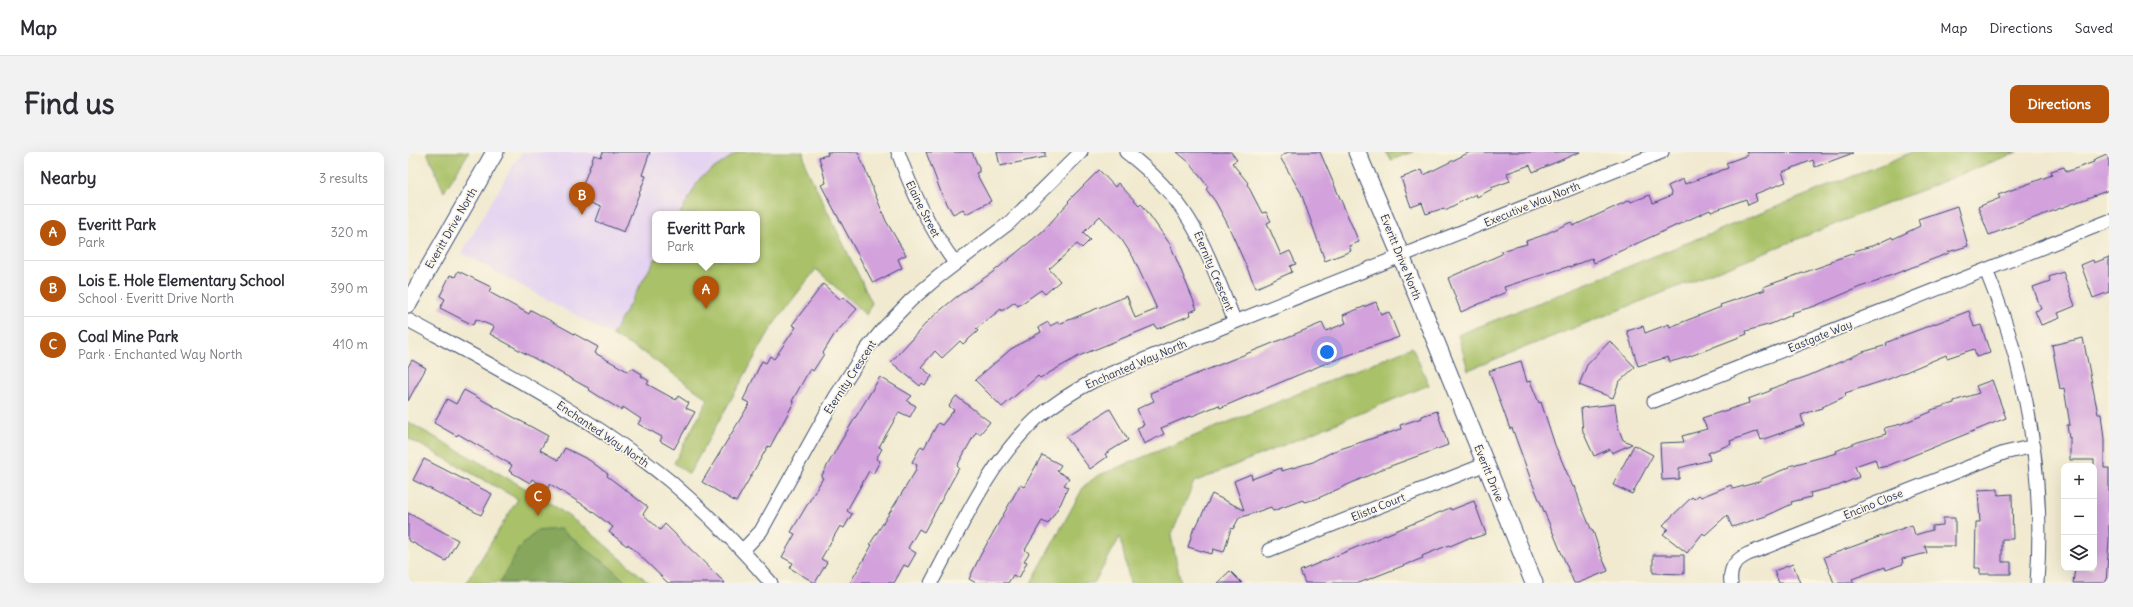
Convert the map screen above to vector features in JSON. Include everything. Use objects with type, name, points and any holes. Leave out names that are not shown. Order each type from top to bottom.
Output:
[{"type":"street","name":"Everitt Drive North","points":[[408,304],[494,152]]},
{"type":"street","name":"Elaine Street","points":[[898,152],[922,210],[942,245],[955,263]]},
{"type":"street","name":"Eternity Crescent","points":[[743,550],[761,531],[836,396],[865,351],[911,300],[955,263],[1009,223],[1082,152]]},
{"type":"street","name":"Eternity Crescent","points":[[1126,152],[1159,180],[1189,217],[1202,241],[1235,322]]},
{"type":"street","name":"Everitt Drive North","points":[[1357,152],[1444,362]]},
{"type":"street","name":"Executive Way North","points":[[1401,256],[1662,152]]},
{"type":"street","name":"Eastgate Way","points":[[1654,401],[2109,221]]},
{"type":"street","name":"Enchanted Way North","points":[[931,583],[995,468],[1013,444],[1037,418],[1056,403],[1095,380],[1401,256]]},
{"type":"street","points":[[1986,270],[2000,306],[2020,373],[2034,446],[2040,521],[2037,583]]},
{"type":"street","name":"Enchanted Way North","points":[[408,320],[542,394],[598,428],[671,482],[743,550],[771,583]]},
{"type":"street","name":"Everitt Drive","points":[[1444,362],[1534,583]]},
{"type":"street","name":"Encino Close","points":[[1731,583],[1730,575],[1734,564],[1748,554],[2004,453],[2034,446]]},
{"type":"street","name":"Elista Court","points":[[1269,550],[1486,464]]},
{"type":"shaded area","points":[[523,152],[738,152],[700,178],[682,211],[652,211],[653,263],[612,335],[462,253],[513,165]]},
{"type":"green space","points":[[427,152],[469,152],[444,192]]},
{"type":"green space","points":[[738,152],[803,152],[806,167],[872,303],[866,315],[816,269],[773,325],[689,474],[674,463],[708,399],[646,354],[612,335],[653,263],[760,263],[760,211],[682,211],[700,178]]},
{"type":"green space","points":[[1386,152],[1413,152],[1391,160]]},
{"type":"green space","points":[[1913,152],[2017,152],[1468,370],[1458,335]]},
{"type":"green space","points":[[1412,347],[1429,385],[1194,482],[1171,536],[1181,583],[1130,583],[1120,537],[1094,583],[1031,583],[1084,486],[1097,476]]},
{"type":"green space","points":[[408,422],[546,500],[589,531],[649,583],[466,583],[518,499],[408,438]]},
{"type":"green space","points":[[560,529],[611,568],[627,583],[500,583],[519,548],[536,531]]},
{"type":"building","points":[[603,152],[650,152],[642,175],[646,176],[624,232],[596,221],[601,207],[578,198],[594,155],[601,157]]},
{"type":"building","points":[[827,152],[858,152],[886,221],[906,255],[898,259],[902,268],[873,283],[821,185],[826,183],[819,157],[828,155]]},
{"type":"building","points":[[926,152],[972,152],[979,168],[979,172],[976,173],[991,201],[966,214],[963,209],[953,214],[942,195]]},
{"type":"building","points":[[997,152],[1045,152],[1045,157],[1000,166]]},
{"type":"building","points":[[1177,152],[1231,152],[1237,160],[1232,163],[1248,183],[1247,184],[1262,213],[1266,212],[1271,221],[1267,223],[1281,255],[1290,251],[1296,264],[1290,266],[1292,272],[1256,288],[1227,223],[1215,201],[1206,189],[1208,187],[1190,163]]},
{"type":"building","points":[[1288,152],[1320,152],[1359,242],[1349,246],[1351,251],[1325,261],[1301,193],[1280,157]]},
{"type":"building","points":[[1470,152],[1580,152],[1533,172],[1530,165],[1507,173],[1510,181],[1491,188],[1492,189],[1477,197],[1476,194],[1445,210],[1444,208],[1426,214],[1422,203],[1411,207],[1401,178],[1422,170],[1424,175]]},
{"type":"building","points":[[1746,152],[1853,153],[1815,167],[1813,160],[1782,172],[1786,182],[1755,194],[1757,201],[1748,205],[1746,199],[1711,212],[1710,210],[1594,263],[1592,258],[1570,267],[1504,287],[1506,292],[1461,312],[1448,278],[1502,254],[1501,251],[1527,244],[1526,241],[1541,236],[1571,222],[1573,226],[1630,200],[1631,202],[1650,195],[1653,203],[1672,195],[1668,186],[1683,179],[1685,184],[1728,168],[1726,163],[1748,155]]},
{"type":"building","points":[[2109,153],[2109,190],[1989,235],[1978,207],[2000,198],[1998,195],[2052,175],[2051,171],[2064,167],[2066,172],[2094,162],[2093,160]]},
{"type":"building","points":[[1099,170],[1115,187],[1118,183],[1139,205],[1141,203],[1170,244],[1197,309],[1190,312],[1191,315],[1157,329],[1155,325],[1079,356],[1040,378],[1038,376],[1002,407],[975,380],[1011,349],[1041,332],[1039,327],[1048,322],[1050,326],[1058,322],[1059,324],[1127,296],[1135,318],[1157,309],[1133,257],[1122,240],[1100,216],[1083,233],[1090,240],[1082,248],[1077,244],[1049,269],[1060,281],[1045,294],[1041,290],[1018,306],[1015,302],[1002,311],[1001,309],[976,329],[978,331],[963,344],[960,341],[942,358],[935,351],[921,367],[932,376],[925,385],[922,383],[920,386],[891,362],[929,320],[955,298],[993,272],[1043,231],[1069,202],[1068,201]]},
{"type":"building","points":[[1957,206],[1968,246],[1948,252],[1949,253],[1815,306],[1791,313],[1792,315],[1771,324],[1746,331],[1747,334],[1688,357],[1670,362],[1668,357],[1638,366],[1627,331],[1643,326],[1645,333],[1669,324],[1670,327],[1721,307],[1720,305],[1765,290],[1763,287],[1831,263],[1831,261],[1855,253],[1854,251],[1875,245],[1892,237],[1893,239],[1920,226],[1918,219]]},
{"type":"building","points":[[2109,257],[2109,292],[2093,298],[2081,265],[2093,260],[2094,263]]},
{"type":"building","points":[[458,271],[491,287],[489,292],[529,314],[531,310],[598,347],[595,353],[629,372],[632,368],[642,374],[641,376],[649,381],[647,384],[676,400],[678,396],[689,403],[686,408],[695,412],[674,449],[660,441],[662,437],[638,424],[641,419],[623,407],[621,410],[589,390],[590,389],[490,334],[494,327],[476,319],[473,325],[440,308],[445,299],[440,296],[450,275],[455,277]]},
{"type":"building","points":[[2063,272],[2075,306],[2058,313],[2060,318],[2041,325],[2035,311],[2041,309],[2033,287],[2050,281],[2049,277]]},
{"type":"building","points":[[823,284],[841,300],[843,297],[857,309],[834,335],[813,371],[810,369],[792,401],[794,402],[770,447],[768,446],[736,502],[702,482],[750,403],[743,400],[762,361],[766,363],[770,356],[774,359],[796,327],[792,325]]},
{"type":"building","points":[[1376,302],[1381,315],[1389,312],[1399,337],[1324,364],[1220,408],[1219,405],[1161,428],[1164,434],[1144,444],[1137,428],[1144,425],[1137,409],[1154,401],[1150,393],[1322,323],[1326,331],[1346,323],[1343,315]]},
{"type":"building","points":[[1969,311],[1974,327],[1981,325],[1990,353],[1976,357],[1974,349],[1947,358],[1946,355],[1889,379],[1845,393],[1846,396],[1822,408],[1801,415],[1804,425],[1761,440],[1758,431],[1730,441],[1731,444],[1708,453],[1710,460],[1679,468],[1679,479],[1662,480],[1660,443],[1684,442],[1682,436],[1707,429],[1702,418],[1749,403],[1748,399],[1770,391],[1770,389],[1808,376],[1863,352],[1887,345],[1886,343],[1902,336]]},
{"type":"building","points":[[2083,338],[2098,414],[2101,414],[2104,439],[2104,468],[2109,468],[2109,541],[2106,583],[2073,583],[2075,571],[2097,571],[2097,463],[2094,463],[2094,460],[2070,460],[2070,437],[2069,438],[2067,425],[2070,425],[2064,388],[2060,389],[2052,345]]},
{"type":"building","points":[[1610,341],[1635,367],[1619,382],[1613,398],[1579,385],[1587,365]]},
{"type":"building","points":[[412,360],[426,368],[408,401],[408,367]]},
{"type":"building","points":[[1521,361],[1527,382],[1530,381],[1539,403],[1541,402],[1555,445],[1573,487],[1575,486],[1580,503],[1593,531],[1608,571],[1578,583],[1574,583],[1531,480],[1512,428],[1510,429],[1489,371]]},
{"type":"building","points":[[880,377],[912,396],[907,401],[916,406],[910,417],[899,412],[879,447],[882,449],[876,459],[880,461],[873,474],[869,471],[847,511],[852,514],[844,528],[840,526],[821,559],[827,562],[815,583],[790,568],[793,563],[782,557],[795,534],[791,532],[823,478],[821,477],[838,446]]},
{"type":"building","points":[[1992,380],[2006,418],[1887,466],[1878,468],[1875,459],[1855,466],[1859,477],[1838,486],[1810,493],[1811,497],[1791,502],[1792,504],[1766,516],[1732,527],[1727,515],[1705,535],[1703,533],[1687,553],[1663,534],[1668,529],[1663,525],[1692,497],[1694,499],[1699,495],[1701,497],[1731,485],[1733,489],[1762,481],[1761,479],[1790,467],[1789,466],[1837,453],[1836,451],[1858,442],[1886,434],[1884,428],[1901,424],[1931,412],[1931,410],[1979,393],[1976,386]]},
{"type":"building","points":[[464,390],[548,436],[540,450],[558,460],[565,448],[589,460],[608,474],[607,476],[648,507],[643,514],[660,530],[665,524],[725,583],[668,583],[628,544],[627,546],[609,532],[613,527],[585,506],[550,484],[548,488],[532,479],[530,483],[509,471],[512,465],[458,434],[457,436],[434,423],[447,399],[456,404]]},
{"type":"building","points":[[956,396],[990,422],[980,434],[976,432],[957,466],[959,468],[924,532],[919,529],[908,548],[916,553],[908,567],[904,565],[894,583],[850,583],[872,545],[870,544],[915,472],[917,465],[912,462],[921,446],[924,448],[938,423],[942,425],[954,410],[949,406]]},
{"type":"building","points":[[1615,404],[1618,427],[1623,440],[1632,444],[1612,453],[1610,449],[1594,456],[1583,432],[1581,408]]},
{"type":"building","points":[[1110,409],[1128,440],[1105,454],[1107,457],[1090,469],[1066,437]]},
{"type":"building","points":[[1437,411],[1448,445],[1385,468],[1316,499],[1304,502],[1303,500],[1273,511],[1271,507],[1239,518],[1233,529],[1231,528],[1224,552],[1213,549],[1212,554],[1188,547],[1194,527],[1196,527],[1212,494],[1244,510],[1234,481],[1251,474],[1252,479],[1281,468],[1282,471],[1313,462],[1334,451],[1401,429],[1400,425],[1422,418],[1422,416]]},
{"type":"building","points":[[1634,445],[1653,455],[1632,494],[1613,485]]},
{"type":"building","points":[[1042,455],[1061,465],[1057,471],[1069,478],[1064,485],[1068,487],[1061,503],[1048,524],[1042,521],[1025,550],[1029,553],[1024,561],[1027,562],[1019,578],[1013,575],[1008,583],[976,583],[969,579],[980,556],[1020,485],[1024,487]]},
{"type":"building","points":[[424,459],[492,494],[481,515],[413,480]]},
{"type":"building","points":[[1998,489],[1998,495],[2012,494],[2013,539],[2002,539],[2002,562],[2011,562],[2011,574],[1980,574],[1980,568],[1975,568],[1976,522],[1980,522],[1978,490]]},
{"type":"building","points":[[1474,501],[1486,534],[1471,539],[1471,537],[1450,546],[1449,545],[1422,556],[1423,558],[1359,583],[1305,583],[1300,571],[1450,508],[1451,510]]},
{"type":"building","points":[[408,513],[458,540],[446,561],[408,540]]},
{"type":"building","points":[[1943,518],[1955,518],[1955,546],[1925,546],[1927,553],[1902,559],[1903,564],[1886,570],[1885,567],[1852,579],[1854,583],[1834,583],[1824,557],[1912,525],[1915,535],[1932,530],[1932,526],[1943,525]]},
{"type":"building","points":[[1653,555],[1684,555],[1684,574],[1653,573]]},
{"type":"building","points":[[1793,564],[1800,583],[1779,583],[1774,571]]},
{"type":"building","points":[[1230,571],[1242,583],[1217,583]]},
{"type":"place","name":"Lois E. Hole Elementary School","points":[[582,215]]},
{"type":"place","name":"Everitt Park","points":[[706,309]]},
{"type":"place","name":"Coal Mine Park","points":[[538,516]]}]
